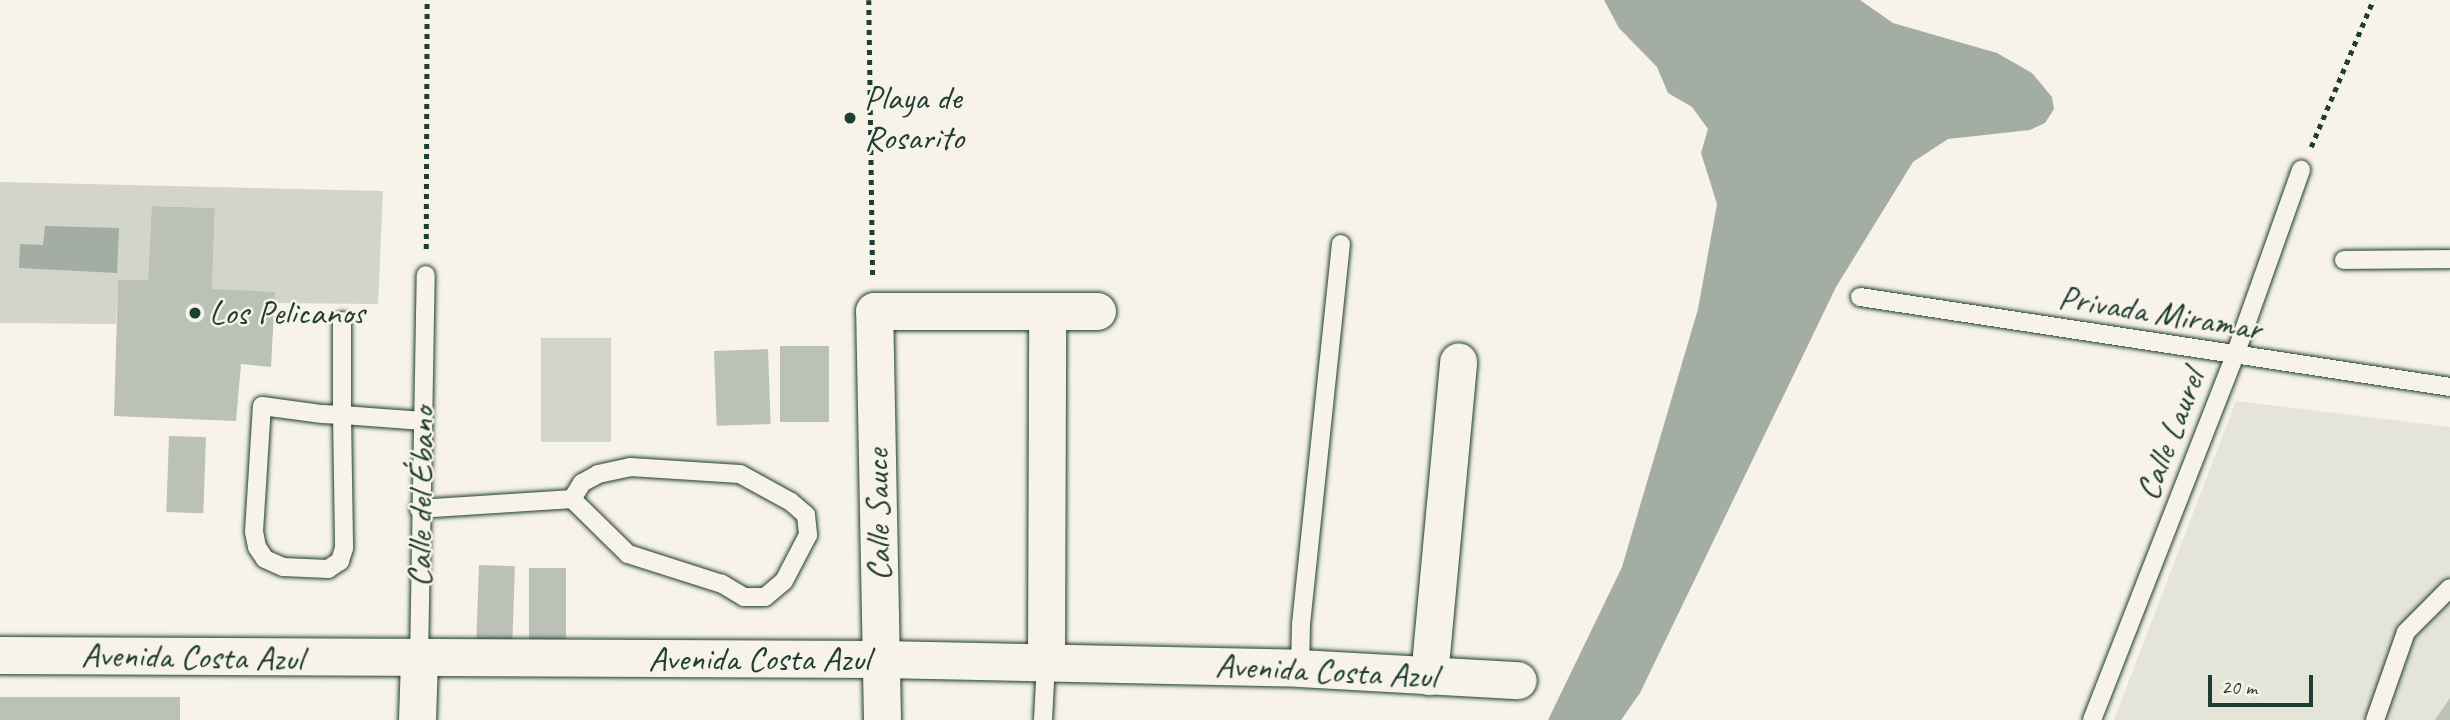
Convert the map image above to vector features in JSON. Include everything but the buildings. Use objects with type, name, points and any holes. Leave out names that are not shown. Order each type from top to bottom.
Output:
[{"type":"street","points":[[874,311],[1097,311]]},
{"type":"street","name":"Calle Sauce","points":[[874,311],[883,720]]},
{"type":"street","points":[[1046,663],[1047,311]]},
{"type":"street","points":[[1429,676],[1458,361]]},
{"type":"street","name":"Avenida Costa Azul","points":[[0,656],[419,660],[882,659],[1300,668],[1518,680]]},
{"type":"street","name":"Calle del Ébano","points":[[418,720],[419,660]]},
{"type":"lane","name":"Calle Laurel","points":[[2092,720],[2234,358],[2301,170]]},
{"type":"lane","points":[[1300,668],[1301,624],[1340,244]]},
{"type":"lane","points":[[2344,260],[2450,259]]},
{"type":"lane","name":"Calle del Ébano","points":[[419,660],[419,509],[426,275]]},
{"type":"lane","name":"Privada Miramar","points":[[1860,297],[2234,358],[2450,387]]},
{"type":"lane","points":[[342,321],[342,415],[344,548],[340,561],[328,569],[283,567],[265,559],[257,547],[254,532],[262,407],[342,415],[421,421]]},
{"type":"lane","points":[[419,509],[572,499],[628,554],[722,584],[744,597],[765,597],[784,581],[808,535],[806,515],[740,474],[630,467],[598,474],[582,483],[572,499]]},
{"type":"lane","points":[[2375,720],[2406,632],[2450,587]]},
{"type":"lane","points":[[1043,720],[1046,663]]},
{"type":"path","points":[[426,275],[427,0]]},
{"type":"path","points":[[869,0],[874,311]]},
{"type":"path","points":[[2301,170],[2372,0]]},
{"type":"shaded area","points":[[1604,0],[1860,0],[1893,23],[1997,53],[2032,73],[2052,97],[2054,109],[2045,123],[2030,130],[1948,139],[1913,162],[1836,287],[1640,693],[1621,720],[1548,720],[1622,567],[1698,309],[1717,204],[1701,153],[1708,129],[1692,107],[1668,93],[1657,67],[1619,28]]},
{"type":"shaded area","points":[[0,182],[383,191],[378,304],[274,303],[212,289],[215,208],[153,206],[148,280],[118,280],[116,324],[0,323]]},
{"type":"shaded area","points":[[45,226],[119,228],[117,273],[19,268],[20,244],[43,245]]},
{"type":"shaded area","points":[[541,338],[611,338],[611,442],[541,442]]},
{"type":"shaded area","points":[[2236,401],[2450,427],[2450,720],[2114,720]]},
{"type":"place","name":"Playa de Rosarito","points":[[850,118]]},
{"type":"place","name":"Los Pelicanos","points":[[195,313]]}]
